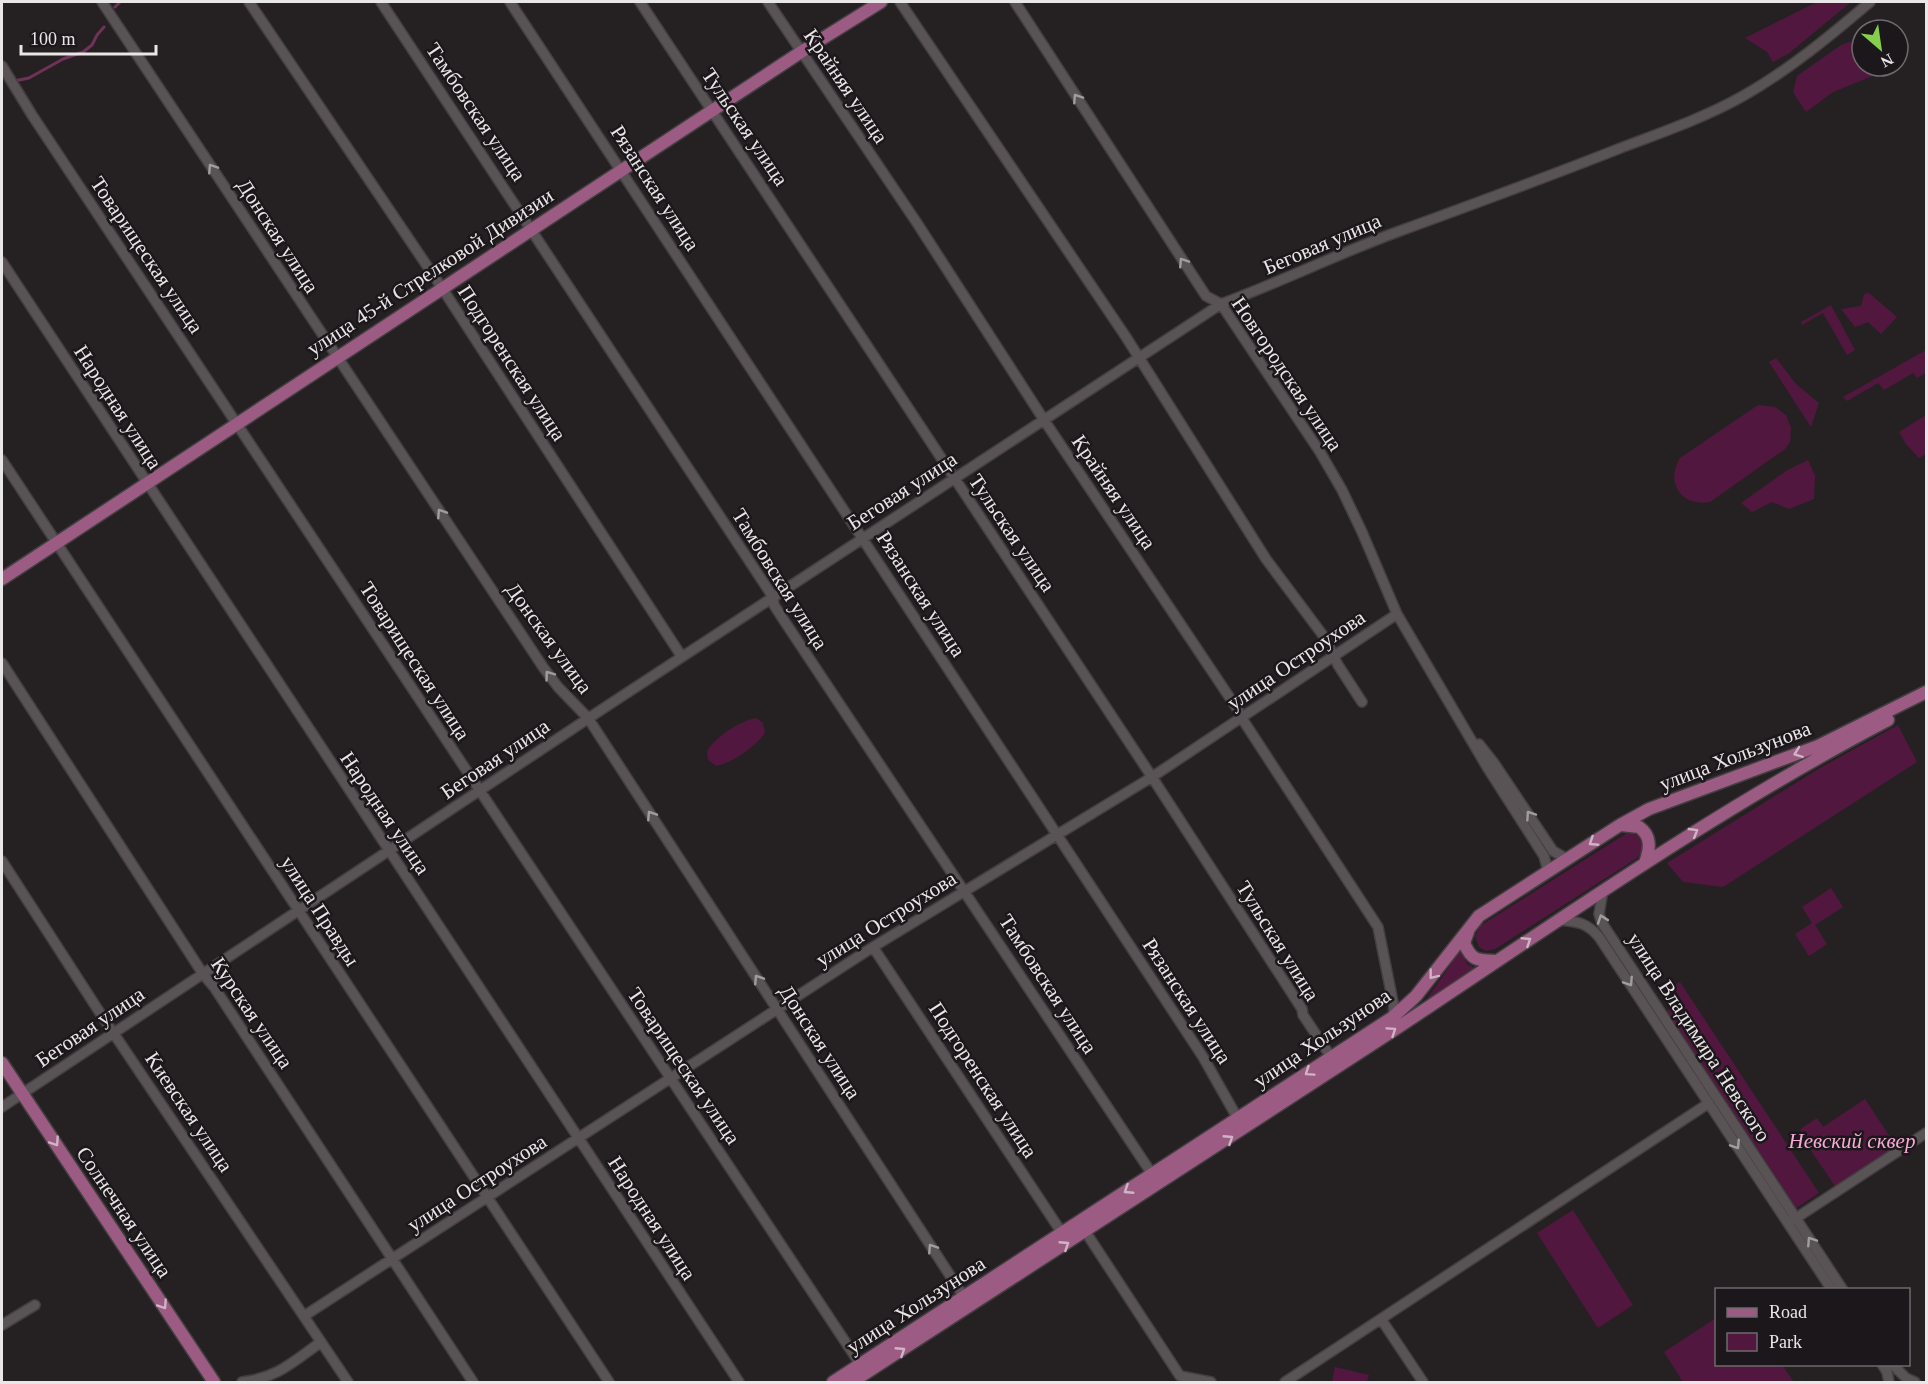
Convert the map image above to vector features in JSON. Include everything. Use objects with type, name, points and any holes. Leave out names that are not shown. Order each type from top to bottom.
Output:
[{"type":"main road","name":"улица 45-й Стрелковой Дивизии","points":[[2,579],[712,110],[881,2]]},
{"type":"main road","name":"улица Хользунова","points":[[852,1383],[1062,1233],[1393,1017],[1416,996],[1479,916],[1548,871],[1649,809],[1818,746],[1926,692]]},
{"type":"main road","name":"улица Хользунова","points":[[833,1383],[860,1364],[1085,1231],[1645,863],[1821,755],[1926,701]]},
{"type":"main road","points":[[1765,766],[1775,769],[1778,774],[1775,783]]},
{"type":"main road","points":[[1620,825],[1639,826],[1647,835],[1650,848],[1645,863]]},
{"type":"main road","points":[[1469,928],[1464,943],[1469,954],[1477,960],[1495,961]]},
{"type":"main road","name":"Солнечная улица","points":[[2,1063],[214,1383]]},
{"type":"street","name":"Донская улица","points":[[102,2],[543,667],[558,687],[588,718],[967,1302]]},
{"type":"street","name":"Подгоренская улица","points":[[249,2],[442,288],[682,657]]},
{"type":"street","name":"Тамбовская улица","points":[[381,2],[773,597],[774,605],[781,616],[1152,1174]]},
{"type":"street","name":"Рязанская улица","points":[[510,2],[1203,1057],[1238,1119]]},
{"type":"street","name":"Тульская улица","points":[[640,2],[884,368],[1152,777],[1331,1057]]},
{"type":"street","name":"Крайняя улица","points":[[768,2],[1232,700],[1377,927],[1394,1007],[1393,1017]]},
{"type":"street","points":[[900,2],[1139,358],[1266,559],[1325,638],[1362,702]]},
{"type":"street","name":"Новгородская улица","points":[[1015,2],[1206,296],[1221,304],[1325,461],[1357,522],[1397,614],[1487,767],[1545,856],[1548,871]]},
{"type":"street","name":"Беговая улица","points":[[2,1107],[480,792],[588,718],[1221,304],[1268,287],[1327,259],[1674,128],[1741,97],[1775,77],[1870,2]]},
{"type":"street","name":"Товарищеская улица","points":[[2,66],[32,115],[860,1364]]},
{"type":"street","name":"Народная улица","points":[[2,262],[739,1383]]},
{"type":"street","name":"улица Правды","points":[[2,460],[609,1383]]},
{"type":"street","name":"улица Остроухова","points":[[304,1316],[873,947],[1152,777],[1397,614]]},
{"type":"street","name":"Курская улица","points":[[2,663],[203,974],[214,987],[473,1383]]},
{"type":"street","name":"Новгородская улица","points":[[1462,724],[1494,763],[1553,850],[1567,859]]},
{"type":"street","name":"Киевская улица","points":[[2,861],[348,1383]]},
{"type":"street","name":"улица Владимира Невского","points":[[1603,891],[1599,914],[1602,923],[1792,1220],[1831,1288]]},
{"type":"street","name":"улица Владимира Невского","points":[[1558,920],[1577,922],[1590,927],[1599,937],[1709,1103],[1842,1288]]},
{"type":"street","name":"Подгоренская улица","points":[[873,947],[1062,1233]]},
{"type":"street","points":[[1285,1383],[1709,1103]]},
{"type":"street","points":[[1792,1220],[1926,1133]]},
{"type":"street","points":[[1085,1231],[1180,1376],[1211,1383]]},
{"type":"street","points":[[2,1325],[35,1305]]},
{"type":"street","points":[[1381,1319],[1423,1383]]},
{"type":"street","points":[[242,1383],[276,1374],[321,1342]]},
{"type":"street","points":[[1882,1366],[1887,1372],[1889,1383]]},
{"type":"street","points":[[1893,1366],[1915,1383]]},
{"type":"green space","points":[[1817,2],[1851,2],[1788,54],[1773,62],[1767,52],[1745,38]]},
{"type":"green space","points":[[1850,42],[1850,78],[1868,78],[1833,92],[1806,112],[1793,92],[1797,76],[1841,45]]},
{"type":"green space","points":[[1869,293],[1897,317],[1881,334],[1868,322],[1855,327],[1841,309],[1861,306],[1864,294]]},
{"type":"green space","points":[[1831,305],[1855,350],[1847,355],[1823,313],[1802,325],[1801,322]]},
{"type":"green space","points":[[1926,350],[1926,373],[1917,378],[1913,373],[1884,390],[1878,383],[1847,401],[1843,397]]},
{"type":"green space","points":[[1776,358],[1796,384],[1819,403],[1811,427],[1769,362]]},
{"type":"green space","points":[[1758,405],[1775,407],[1786,415],[1791,428],[1790,442],[1785,449],[1710,502],[1700,503],[1684,497],[1678,491],[1674,476],[1680,458]]},
{"type":"green space","points":[[1926,415],[1926,454],[1919,458],[1899,432]]},
{"type":"green space","points":[[1808,460],[1815,476],[1814,499],[1789,509],[1772,502],[1752,512],[1741,503],[1786,471]]},
{"type":"green space","points":[[756,718],[763,723],[765,733],[756,744],[743,754],[723,764],[716,766],[708,760],[707,751],[716,740],[735,726]]},
{"type":"green space","points":[[1898,725],[1917,762],[1723,887],[1683,882],[1667,863],[1820,768]]},
{"type":"green space","points":[[1627,833],[1637,835],[1643,843],[1642,852],[1637,858],[1495,949],[1486,951],[1479,947],[1475,937],[1480,926]]},
{"type":"green space","points":[[1831,888],[1843,907],[1815,925],[1827,944],[1809,956],[1795,934],[1812,923],[1802,907]]},
{"type":"green space","points":[[1461,950],[1467,964],[1475,968],[1426,1000]]},
{"type":"green space","points":[[1680,982],[1819,1193],[1796,1208],[1667,1011],[1682,1001],[1673,986]]},
{"type":"green space","name":"Невский сквер","points":[[1865,1099],[1896,1146],[1835,1186],[1799,1133],[1802,1128],[1817,1118],[1823,1127]]},
{"type":"green space","points":[[1573,1210],[1633,1305],[1598,1328],[1537,1233]]},
{"type":"green space","points":[[1715,1319],[1715,1366],[1783,1366],[1794,1382],[1683,1382],[1664,1352]]},
{"type":"green space","points":[[1335,1367],[1369,1375],[1367,1382],[1332,1382]]},
{"type":"waterway","points":[[115,7],[120,2]]},
{"type":"waterway","points":[[14,81],[29,78],[63,59],[83,52],[92,45],[104,27]]}]
